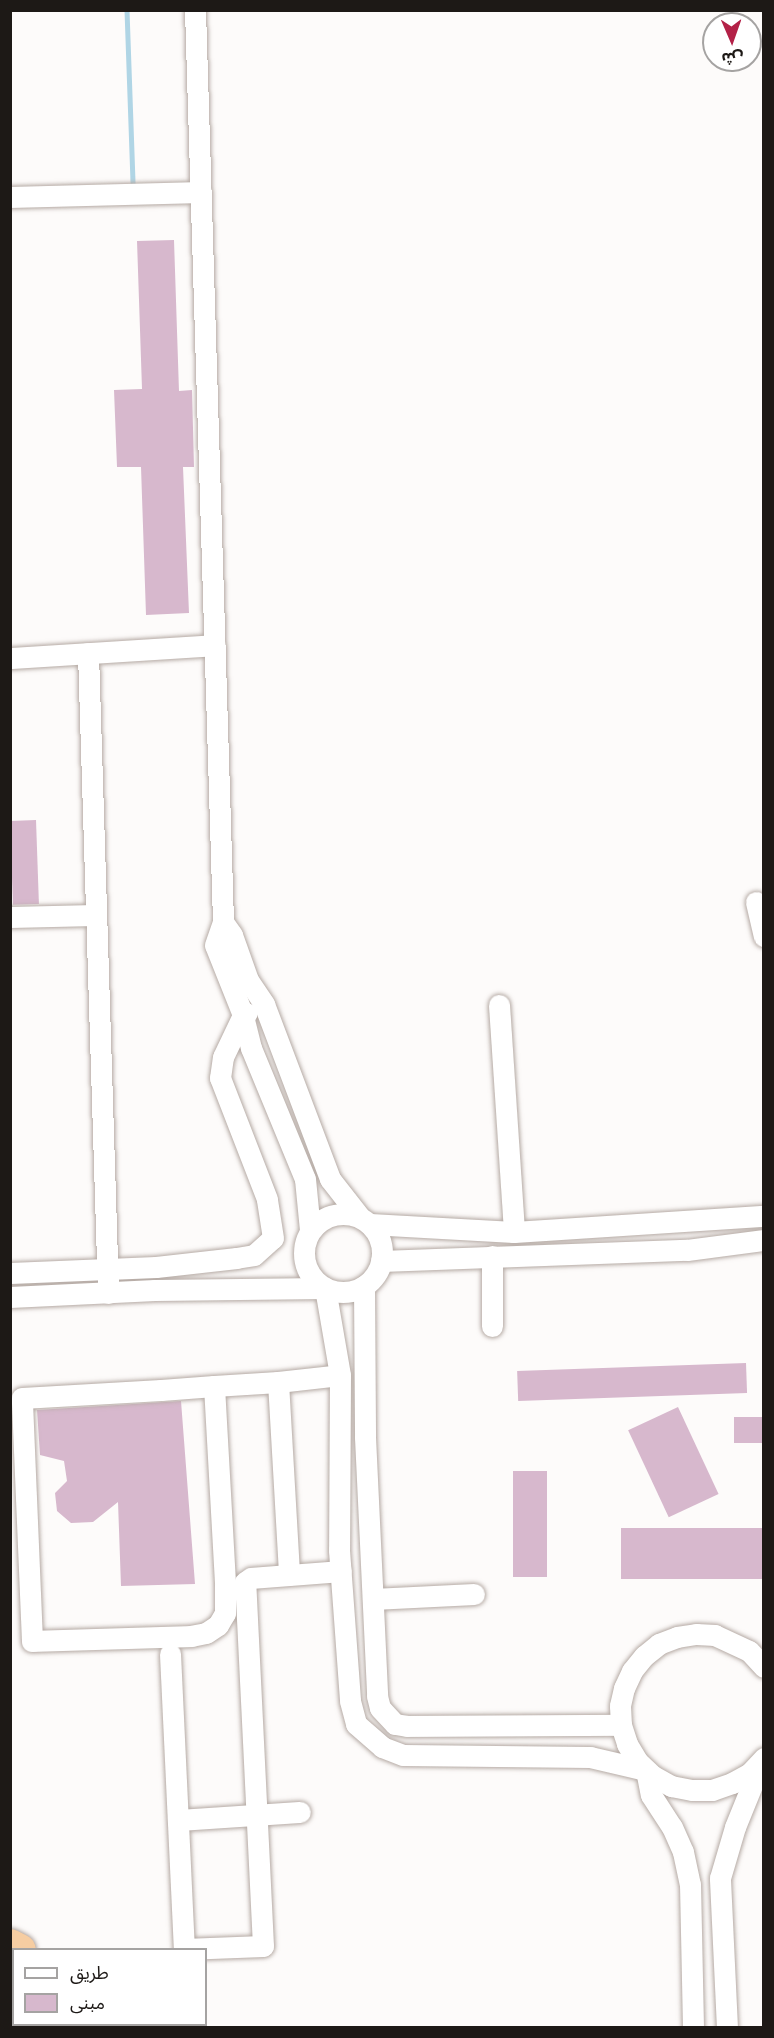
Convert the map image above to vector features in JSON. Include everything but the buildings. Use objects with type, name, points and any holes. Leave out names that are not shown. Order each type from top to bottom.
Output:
[{"type":"street","points":[[195,10],[223,922],[215,945],[243,1015],[251,1048],[305,1179],[310,1230]]},
{"type":"street","points":[[10,197],[201,192]]},
{"type":"street","points":[[10,658],[214,645]]},
{"type":"street","points":[[88,653],[108,1293]]},
{"type":"street","points":[[756,902],[764,936]]},
{"type":"street","points":[[10,917],[95,915]]},
{"type":"street","points":[[223,922],[232,935],[248,980],[264,1004],[330,1179],[365,1220],[378,1235],[382,1248],[381,1261],[372,1280],[364,1286],[351,1291],[338,1292],[325,1288],[314,1280],[306,1269],[303,1256],[304,1242],[310,1230],[320,1220],[332,1214],[346,1213],[365,1220],[514,1232],[764,1216]]},
{"type":"street","points":[[10,1273],[156,1267],[254,1255],[273,1238],[267,1199],[220,1078],[223,1057],[243,1015],[264,1004]]},
{"type":"street","points":[[499,1005],[514,1232]]},
{"type":"street","points":[[381,1261],[687,1250],[764,1240]]},
{"type":"street","points":[[492,1256],[492,1326]]},
{"type":"street","points":[[364,1286],[365,1437],[377,1696],[380,1708],[395,1724],[440,1727],[621,1725]]},
{"type":"street","points":[[10,1297],[267,1287],[302,1290],[325,1288]]},
{"type":"street","points":[[325,1288],[340,1375],[341,1571],[352,1715],[362,1731],[382,1747],[404,1755],[590,1757],[646,1770],[671,1786],[692,1790],[712,1790],[732,1784],[750,1773],[764,1758]]},
{"type":"street","points":[[214,1386],[225,1584],[225,1613],[218,1625],[206,1633],[191,1636],[32,1641],[22,1398],[214,1386],[278,1382],[340,1375]]},
{"type":"street","points":[[278,1382],[289,1575]]},
{"type":"street","points":[[207,1948],[263,1946],[245,1582],[251,1578],[341,1571]]},
{"type":"street","points":[[372,1599],[474,1594]]},
{"type":"street","points":[[693,2028],[690,1884],[683,1852],[672,1827],[651,1795],[646,1770],[627,1744],[621,1725],[620,1706],[624,1688],[632,1671],[644,1656],[659,1644],[677,1637],[696,1634],[715,1635],[749,1651],[764,1666]]},
{"type":"street","points":[[170,1654],[184,1948]]},
{"type":"street","points":[[727,2028],[720,1878],[735,1827],[764,1758]]},
{"type":"street","points":[[178,1820],[300,1812]]},
{"type":"waterway","points":[[127,10],[133,185]]}]
